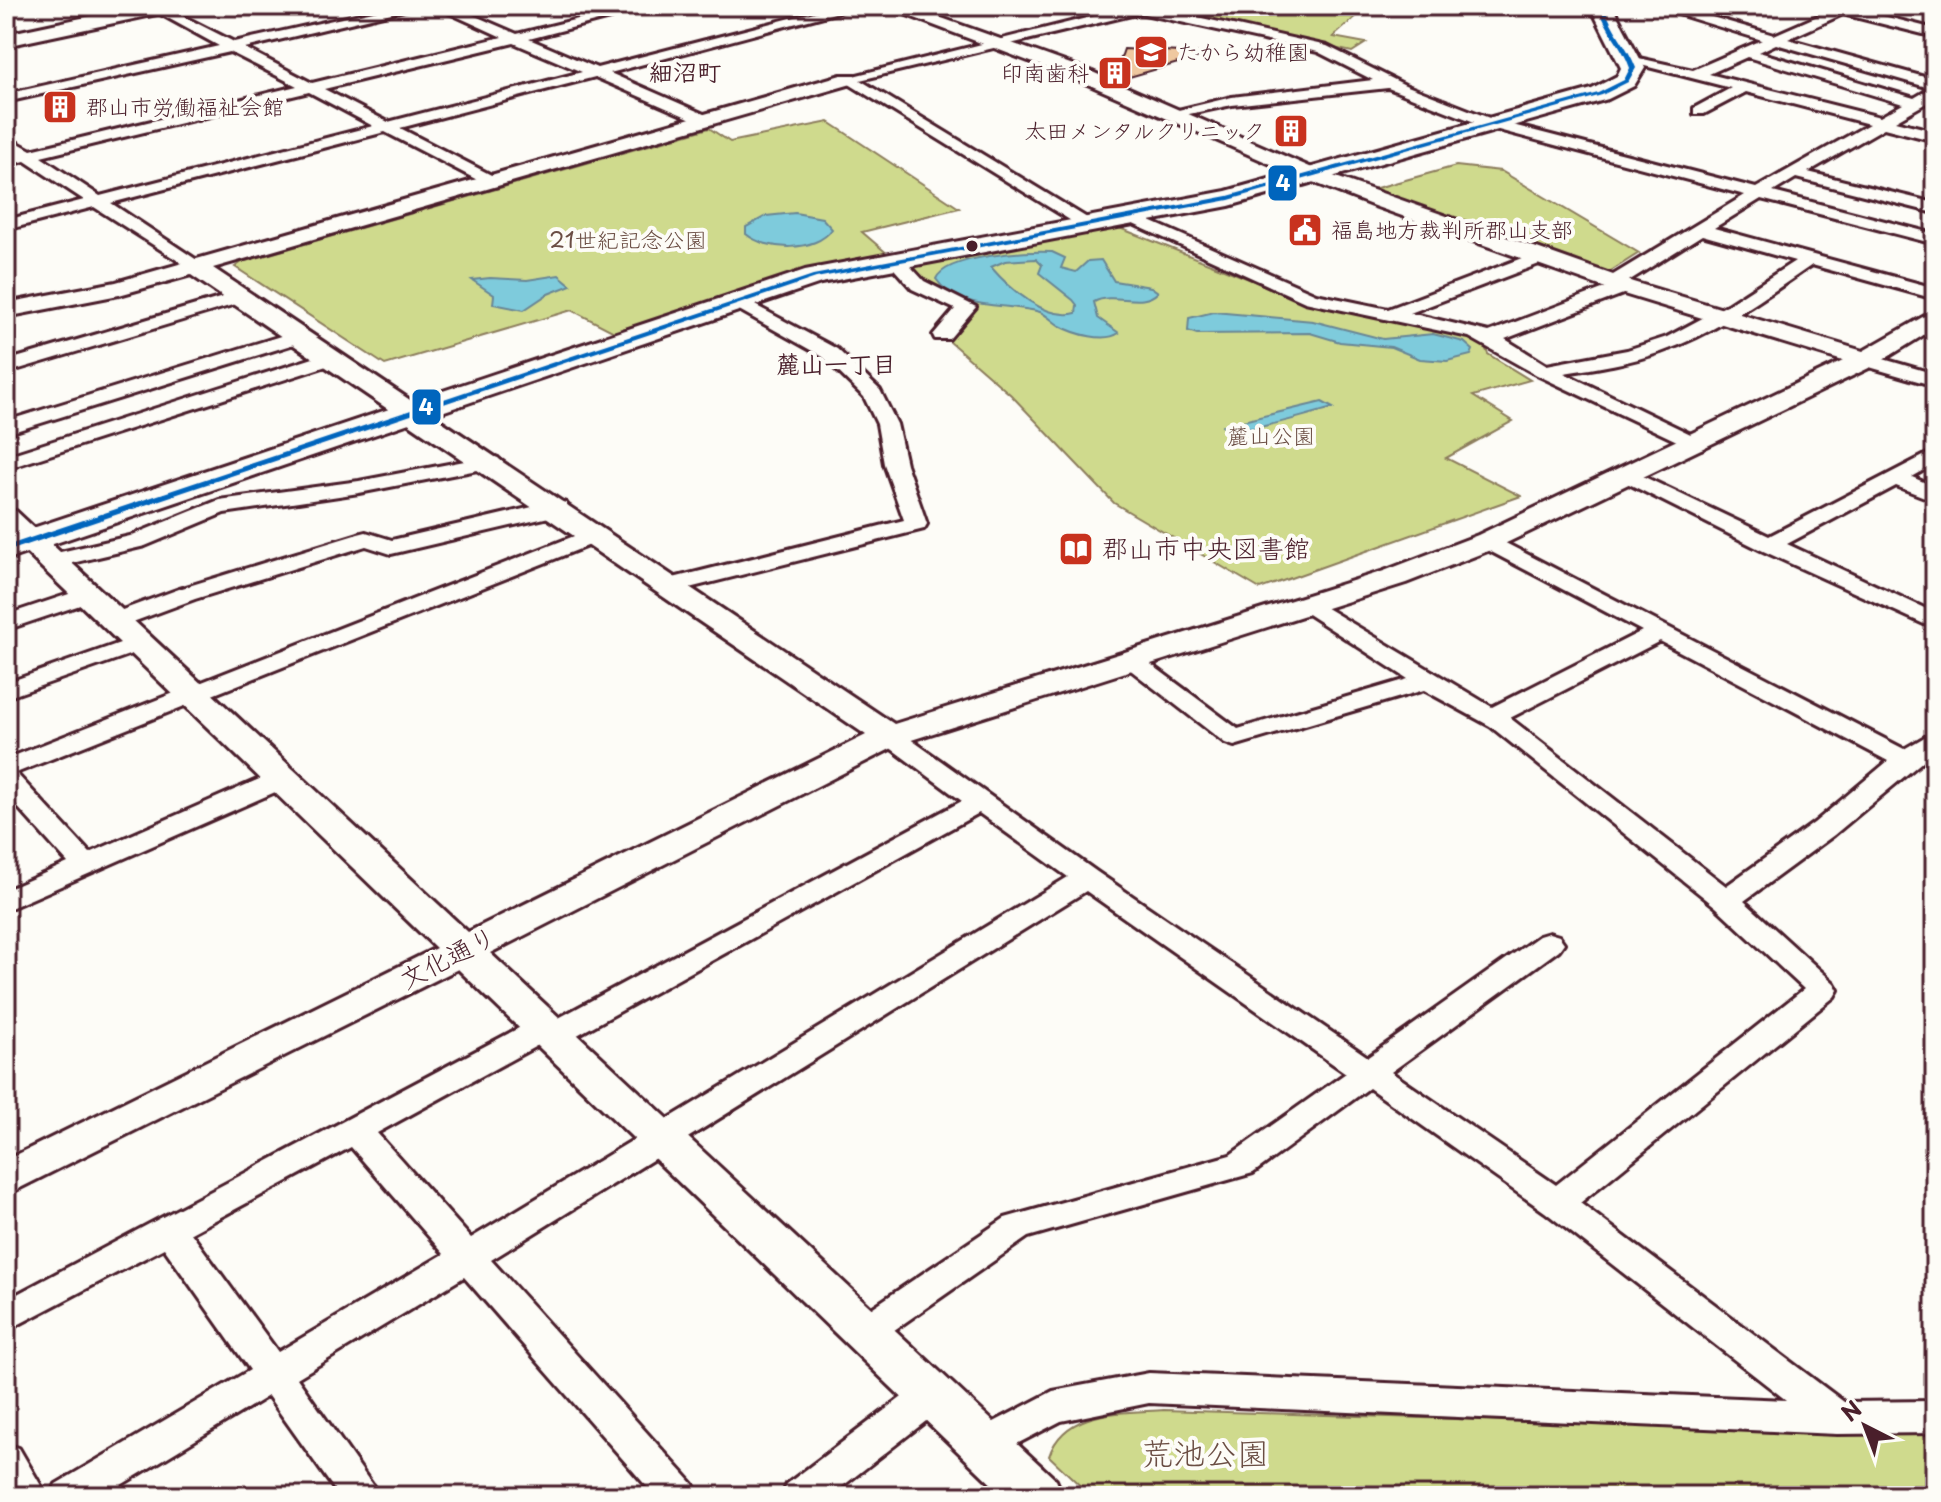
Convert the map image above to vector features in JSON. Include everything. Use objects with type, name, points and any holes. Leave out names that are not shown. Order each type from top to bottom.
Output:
[{"type":"main road","points":[[24,542],[832,271],[1229,198],[1617,88],[1626,81],[1633,68],[1601,6]]},
{"type":"main road","points":[[6,40],[159,7]]},
{"type":"street","points":[[6,98],[414,6]]},
{"type":"street","points":[[441,6],[708,121]]},
{"type":"street","points":[[6,161],[648,6]]},
{"type":"street","points":[[6,225],[854,6]]},
{"type":"street","points":[[892,6],[996,42],[1312,175],[1620,285],[1935,380]]},
{"type":"street","points":[[1659,6],[1779,37],[1935,85]]},
{"type":"street","points":[[1827,6],[1847,8],[1935,33]]},
{"type":"street","points":[[159,7],[232,48],[493,182]]},
{"type":"street","points":[[6,310],[119,288],[848,79],[1146,7],[1322,49],[1391,83],[1492,124],[1935,239]]},
{"type":"street","points":[[1696,74],[1847,8]]},
{"type":"street","points":[[1745,52],[1916,103]]},
{"type":"street","points":[[1630,58],[1935,136]]},
{"type":"street","points":[[848,79],[1086,225]]},
{"type":"street","points":[[1175,115],[1232,101],[1391,83]]},
{"type":"street","points":[[1699,111],[1744,87]]},
{"type":"street","points":[[1488,339],[1620,285],[1699,229],[1935,92]]},
{"type":"street","points":[[6,141],[491,462],[558,508],[592,536],[890,736],[1087,878],[1557,1203],[1837,1418]]},
{"type":"street","points":[[1794,173],[1935,208]]},
{"type":"street","points":[[1128,218],[1311,298],[1457,327],[1488,339],[1544,371],[1696,444]]},
{"type":"street","points":[[1699,229],[1935,294]]},
{"type":"street","points":[[1389,315],[1541,257]]},
{"type":"street","points":[[895,260],[918,285],[967,307],[942,335]]},
{"type":"street","points":[[1544,371],[1652,349],[1721,317],[1808,260]]},
{"type":"street","points":[[6,367],[240,297]]},
{"type":"street","points":[[669,586],[916,524],[895,464],[887,424],[873,394],[830,353],[738,302]]},
{"type":"street","name":"文化通り","points":[[6,1179],[890,736],[1395,577],[1488,541],[1866,360],[1935,317]]},
{"type":"street","points":[[6,428],[300,336]]},
{"type":"street","points":[[6,463],[332,358]]},
{"type":"street","points":[[1769,545],[1935,456]]},
{"type":"street","points":[[24,542],[137,541],[219,507],[491,462]]},
{"type":"street","points":[[1626,477],[1935,622]]},
{"type":"street","points":[[1896,478],[1935,495]]},
{"type":"street","points":[[6,691],[112,620],[187,594],[366,539],[391,547],[558,508]]},
{"type":"street","points":[[6,768],[592,536]]},
{"type":"street","points":[[1488,541],[1905,760]]},
{"type":"street","points":[[24,542],[112,620],[1038,1496]]},
{"type":"street","points":[[1308,604],[1427,681],[1492,717],[1726,900],[1823,990],[1557,1203]]},
{"type":"street","points":[[6,623],[112,620]]},
{"type":"street","points":[[1492,717],[1659,632]]},
{"type":"street","points":[[1131,661],[1234,738],[1427,681]]},
{"type":"street","points":[[1726,900],[1824,829],[1905,760],[1935,739]]},
{"type":"street","points":[[6,778],[86,866]]},
{"type":"street","points":[[6,901],[280,780]]},
{"type":"street","points":[[6,1317],[980,802]]},
{"type":"street","points":[[70,1496],[663,1140],[1087,878]]},
{"type":"street","points":[[864,1332],[1017,1227],[1241,1164],[1549,943]]},
{"type":"street","points":[[355,1130],[679,1496]]},
{"type":"street","points":[[169,1229],[361,1496]]},
{"type":"street","points":[[984,1445],[1053,1407],[1149,1388],[1837,1418],[1935,1417]]},
{"type":"street","points":[[801,1496],[931,1396]]},
{"type":"street","points":[[6,1460],[28,1496]]},
{"type":"green space","points":[[1174,6],[1368,6],[1333,37],[1366,43],[1352,52],[1160,10]]},
{"type":"green space","name":"21世紀記念公園","points":[[829,122],[959,208],[862,232],[889,255],[618,334],[572,310],[385,365],[235,267],[242,262],[709,128],[730,142]]},
{"type":"green space","points":[[1456,166],[1501,171],[1639,253],[1606,274],[1373,189]]},
{"type":"green space","name":"麓山公園","points":[[1117,227],[1317,306],[1474,339],[1485,347],[1488,354],[1530,380],[1473,396],[1513,421],[1446,458],[1521,496],[1260,589],[1114,503],[1011,395],[950,342],[948,337],[971,305],[922,283],[909,267]]},
{"type":"green space","name":"荒池公園","points":[[1164,1410],[1935,1434],[1935,1496],[1091,1496],[1049,1456],[1068,1429],[1096,1416]]},
{"type":"water","points":[[795,213],[822,218],[832,229],[815,242],[790,247],[766,244],[746,234],[746,227],[766,216]]},
{"type":"water","points":[[1052,252],[1065,258],[1061,268],[1076,272],[1088,261],[1101,260],[1114,281],[1151,287],[1158,292],[1144,299],[1110,298],[1094,302],[1098,318],[1119,333],[1098,337],[1066,329],[1040,312],[957,297],[936,279],[943,271],[971,260],[1007,254]],"holes":[[[1036,259],[1042,265],[1039,273],[1073,300],[1077,305],[1076,313],[1053,312],[1029,301],[991,267],[1005,261]]]},
{"type":"water","points":[[559,275],[571,285],[548,294],[524,310],[493,304],[494,295],[472,280],[527,280]]},
{"type":"water","points":[[1214,312],[1313,321],[1383,339],[1433,334],[1464,342],[1473,350],[1471,355],[1447,361],[1420,359],[1391,347],[1340,342],[1310,333],[1197,334],[1188,331],[1189,318]]},
{"type":"water","points":[[1322,402],[1333,408],[1257,427],[1230,429],[1222,426]]},
{"type":"building","points":[[1124,49],[1199,53],[1199,57],[1119,80],[1114,78]]},
{"type":"transit line","name":"4","points":[[6,549],[815,276],[1229,198],[1600,94],[1626,81],[1633,68],[1601,6]]},
{"type":"place","name":"たから幼稚園","points":[[1151,52]]},
{"type":"place","name":"印南歯科","points":[[1115,73]]},
{"type":"place","name":"郡山市労働福祉会館","points":[[60,107]]},
{"type":"place","name":"太田メンタルクリニック","points":[[1291,131]]},
{"type":"place","name":"福島地方裁判所郡山支部","points":[[1305,230]]},
{"type":"place","name":"郡山市中央図書館","points":[[1076,549]]},
{"type":"district","name":"細沼町","points":[[685,73]]},
{"type":"district","name":"麓山一丁目","points":[[836,365]]}]
